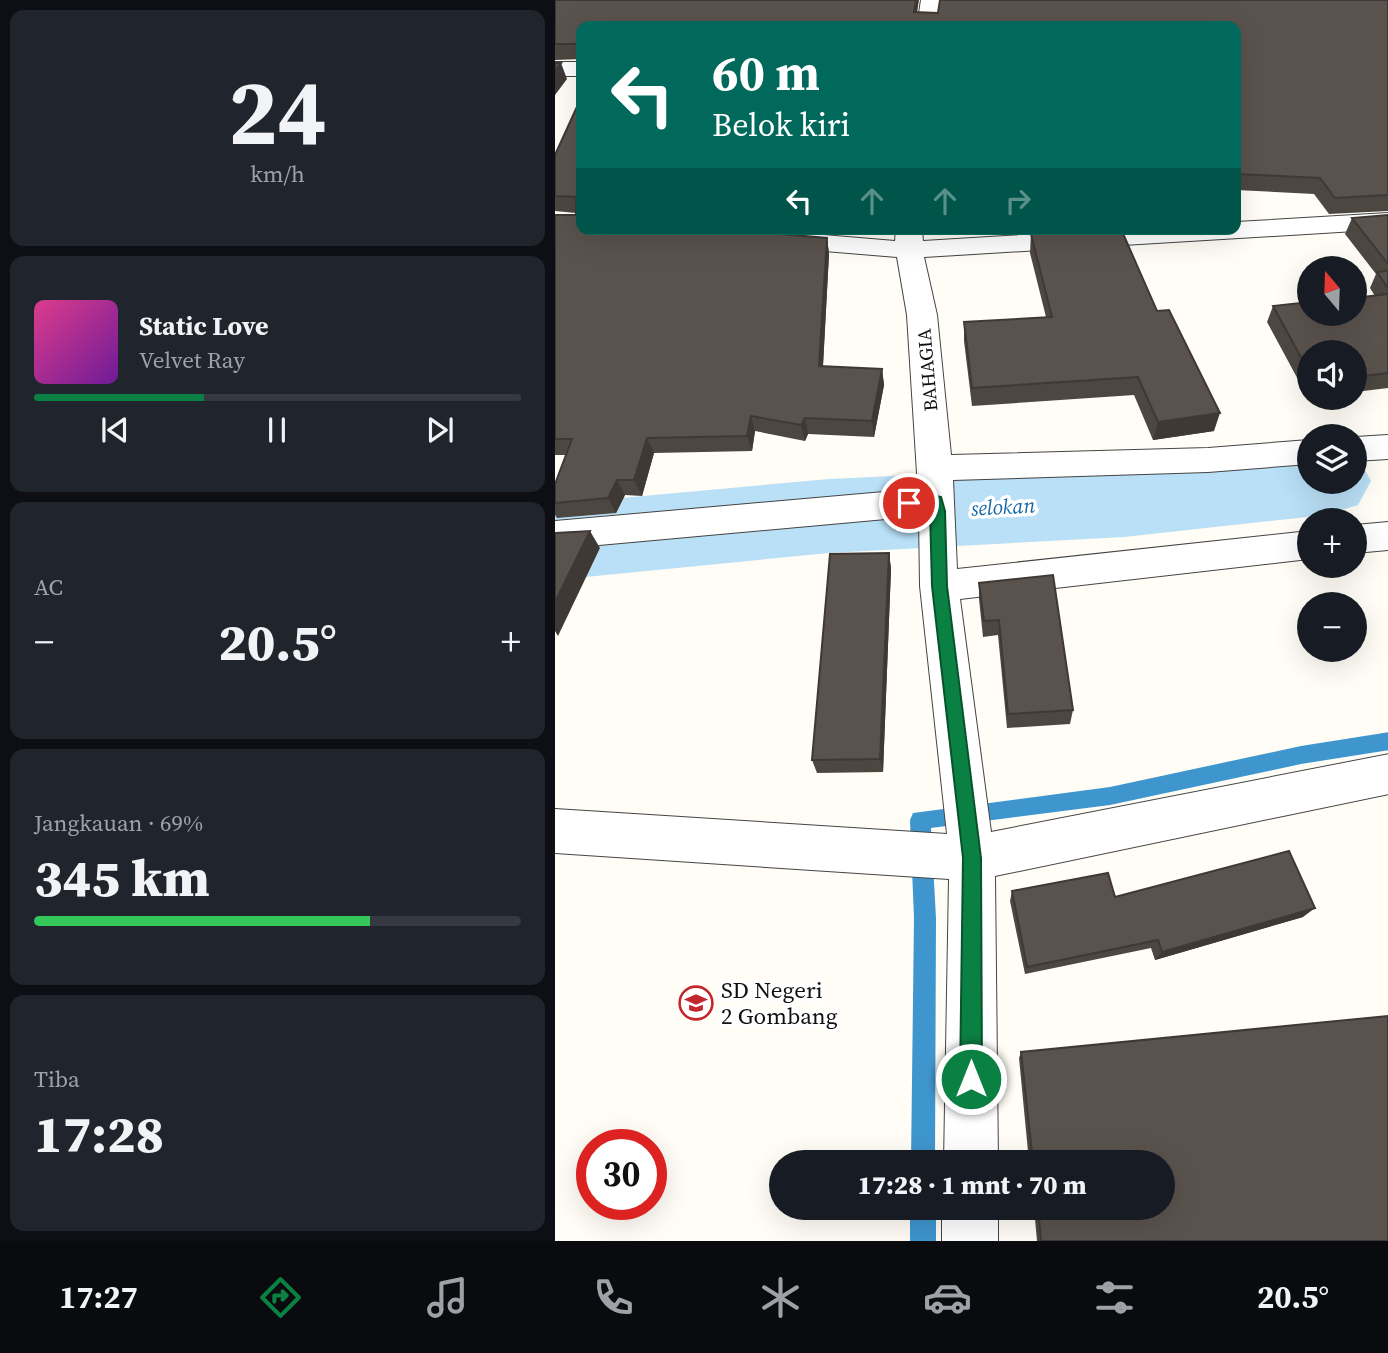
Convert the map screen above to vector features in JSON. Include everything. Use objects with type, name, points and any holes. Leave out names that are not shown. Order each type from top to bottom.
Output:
[{"type":"street","points":[[928,21],[931,0]]},
{"type":"street","points":[[555,69],[576,69]]},
{"type":"street","points":[[1241,227],[1388,221]]},
{"type":"street","points":[[744,237],[909,239],[1015,235]]},
{"type":"street","name":"BAHAGIA","points":[[909,239],[922,314],[937,503],[939,586],[970,856],[971,1150]]},
{"type":"street","points":[[1367,448],[1388,447]]},
{"type":"street","points":[[555,535],[937,503],[1208,460],[1297,453]]},
{"type":"street","points":[[1367,539],[1388,536]]},
{"type":"street","points":[[939,586],[1297,546]]},
{"type":"street","points":[[555,831],[970,856],[1388,774]]},
{"type":"street","points":[[970,1220],[970,1241]]},
{"type":"building","points":[[555,0],[916,0],[914,12],[938,13],[940,0],[1388,0],[1388,195],[1335,198],[1320,178],[1241,174],[1241,21],[576,21],[576,44],[555,44]]},
{"type":"building","points":[[576,109],[576,197],[555,196],[555,155]]},
{"type":"building","points":[[555,215],[576,215],[576,235],[792,235],[827,238],[819,366],[882,369],[872,421],[805,418],[801,425],[751,416],[747,436],[647,438],[634,480],[617,480],[608,498],[555,503],[555,484],[572,439],[555,439]]},
{"type":"building","points":[[1388,215],[1388,264],[1352,218]]},
{"type":"building","points":[[1031,235],[1124,235],[1157,311],[1169,310],[1220,413],[1158,422],[1138,377],[972,388],[964,322],[1052,317]]},
{"type":"building","points":[[1388,271],[1388,288],[1377,272]]},
{"type":"building","points":[[1388,294],[1388,373],[1367,376],[1367,340],[1297,340],[1297,350],[1273,306],[1297,303],[1297,326],[1367,326],[1367,297]]},
{"type":"building","points":[[590,531],[555,602],[555,533]]},
{"type":"building","points":[[889,553],[880,759],[812,760],[830,554]]},
{"type":"building","points":[[1053,575],[1073,710],[1008,714],[999,620],[984,621],[979,583]]},
{"type":"building","points":[[1289,851],[1315,908],[1162,952],[1158,940],[1027,967],[1012,891],[1108,873],[1115,897]]},
{"type":"building","points":[[1388,1016],[1388,1241],[1041,1241],[1039,1220],[1175,1220],[1175,1150],[1032,1150],[1021,1052]]},
{"type":"waterway","name":"selokan","points":[[555,542],[829,516],[1124,501],[1297,484]]},
{"type":"waterway","points":[[923,1150],[925,918],[920,820],[1110,796],[1301,755],[1389,741]]},
{"type":"waterway","points":[[923,1220],[923,1241]]},
{"type":"place","name":"SD Negeri 2 Gombang","points":[[696,1003]]},
{"type":"route","points":[[909,503],[936,501],[938,511],[939,586],[972,858],[971,1079]]}]
